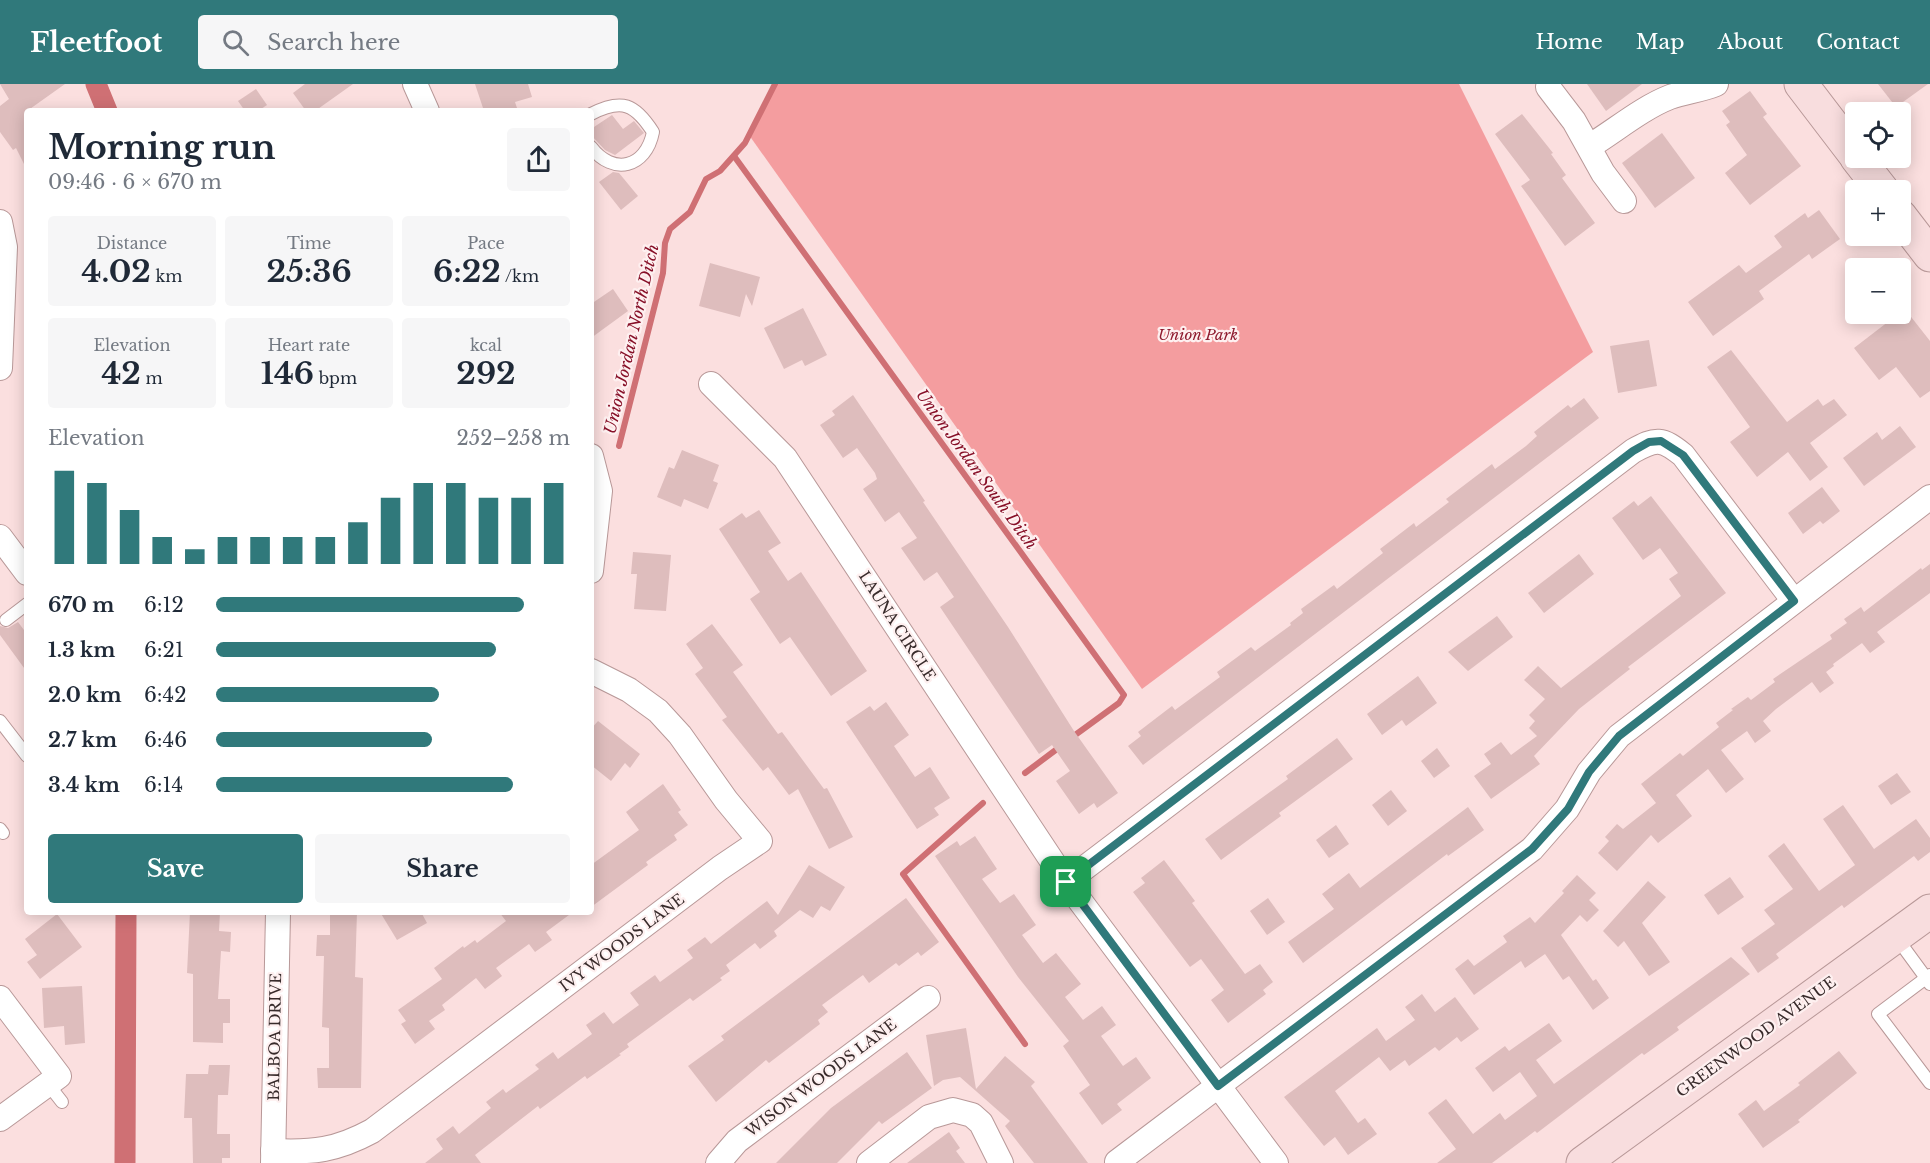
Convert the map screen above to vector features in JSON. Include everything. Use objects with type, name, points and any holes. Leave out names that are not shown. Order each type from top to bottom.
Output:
[{"type":"street","points":[[415,84],[426,108]]},
{"type":"street","points":[[1590,146],[1655,104],[1672,96],[1701,90],[1716,84]]},
{"type":"street","points":[[1801,84],[1845,142]]},
{"type":"street","points":[[1548,87],[1590,146],[1603,173],[1624,201]]},
{"type":"street","points":[[1865,168],[1874,180]]},
{"type":"street","points":[[0,222],[5,248],[0,368]]},
{"type":"street","points":[[1911,230],[1930,255]]},
{"type":"street","name":"LAUNA CIRCLE","points":[[711,384],[786,458],[1066,882],[1276,1163]]},
{"type":"street","points":[[1066,882],[1624,458],[1649,442],[1661,441],[1683,455],[1794,601]]},
{"type":"street","points":[[594,468],[600,492],[594,545]]},
{"type":"street","points":[[1117,1162],[1532,849],[1568,809],[1589,772],[1619,736],[1930,497]]},
{"type":"street","points":[[0,537],[24,569]]},
{"type":"street","name":"IVY WOODS LANE","points":[[273,1157],[320,1151],[347,1144],[372,1131],[720,868],[760,841],[726,800],[680,735],[658,711],[629,690],[594,672]]},
{"type":"street","name":"GREENWOOD AVENUE","points":[[1583,1163],[1930,911]]},
{"type":"street","name":"BALBOA DRIVE","points":[[273,1157],[278,915]]},
{"type":"street","points":[[0,998],[56,1087],[0,1119]]},
{"type":"street","name":"WISON WOODS LANE","points":[[718,1163],[737,1142],[928,998]]},
{"type":"street","points":[[869,1163],[929,1117],[945,1111],[960,1110],[972,1115],[981,1123],[1001,1163]]},
{"type":"lane","points":[[594,112],[604,107],[620,105],[631,107],[641,114],[652,132],[650,146],[641,158],[624,165],[600,158],[594,151]]},
{"type":"lane","points":[[6,620],[24,606]]},
{"type":"lane","points":[[0,721],[24,752]]},
{"type":"lane","points":[[1895,936],[1929,979],[1878,1014],[1930,1083]]},
{"type":"green space","name":"Union Park","points":[[777,84],[1459,84],[1593,352],[1142,689],[749,135]]},
{"type":"building","points":[[0,84],[65,84],[31,108],[24,108],[24,164],[16,148],[13,150],[0,132],[0,106],[9,99]]},
{"type":"building","points":[[305,84],[353,84],[319,108],[304,108],[293,93]]},
{"type":"building","points":[[475,84],[528,84],[532,97],[515,102],[517,108],[483,108]]},
{"type":"building","points":[[1587,84],[1642,84],[1606,111]]},
{"type":"building","points":[[1878,84],[1928,84],[1903,102],[1892,102]]},
{"type":"building","points":[[256,89],[267,105],[262,108],[243,108],[238,101]]},
{"type":"building","points":[[1750,91],[1767,114],[1763,117],[1801,166],[1750,205],[1725,173],[1747,155],[1726,125],[1730,122],[1722,111]]},
{"type":"building","points":[[1522,114],[1553,153],[1551,154],[1566,175],[1562,178],[1595,223],[1565,246],[1521,186],[1530,180],[1495,134]]},
{"type":"building","points":[[612,115],[623,129],[634,121],[644,133],[615,155],[605,150],[594,138],[594,127]]},
{"type":"building","points":[[1662,133],[1695,178],[1655,208],[1622,163]]},
{"type":"building","points":[[613,172],[619,173],[638,196],[621,210],[599,182]]},
{"type":"building","points":[[1819,210],[1840,239],[1812,259],[1809,254],[1759,291],[1764,299],[1713,336],[1688,302],[1739,265],[1746,273],[1782,247],[1774,236],[1805,213],[1808,218]]},
{"type":"building","points":[[710,263],[760,277],[752,306],[746,294],[740,317],[699,306]]},
{"type":"building","points":[[613,289],[628,311],[594,336],[594,302]]},
{"type":"building","points":[[803,308],[827,355],[805,366],[802,360],[784,369],[764,328]]},
{"type":"building","points":[[1911,317],[1930,341],[1930,391],[1920,398],[1896,367],[1879,380],[1854,348],[1885,324],[1911,324]]},
{"type":"building","points":[[1649,340],[1657,386],[1618,393],[1610,346]]},
{"type":"building","points":[[1731,350],[1787,422],[1818,399],[1823,406],[1834,399],[1847,415],[1810,443],[1828,467],[1810,481],[1788,452],[1757,477],[1730,442],[1750,427],[1707,367]]},
{"type":"building","points":[[853,395],[1008,627],[1074,731],[1118,793],[1097,808],[1094,803],[1079,814],[1056,781],[1070,771],[1052,745],[1039,754],[940,607],[954,597],[937,572],[924,581],[901,548],[917,538],[899,512],[885,522],[863,489],[877,479],[875,473],[857,448],[843,458],[820,425],[835,415],[832,411]]},
{"type":"building","points":[[1584,398],[1599,418],[1143,765],[1128,746],[1141,736],[1138,732],[1172,706],[1175,710],[1220,677],[1217,672],[1251,647],[1255,651],[1291,625],[1290,623],[1303,613],[1301,609],[1334,585],[1337,589],[1383,553],[1380,549],[1414,523],[1416,527],[1449,502],[1446,499],[1492,464],[1495,469],[1537,436],[1534,432],[1568,405],[1571,408]]},
{"type":"building","points":[[1900,426],[1916,447],[1864,486],[1843,458],[1877,432],[1882,440]]},
{"type":"building","points":[[682,450],[719,465],[713,481],[718,483],[708,509],[684,499],[681,507],[657,497],[669,467],[674,469]]},
{"type":"building","points":[[1822,487],[1840,511],[1823,524],[1820,521],[1803,534],[1788,513]]},
{"type":"building","points":[[1651,496],[1726,593],[1628,667],[1630,669],[1579,709],[1534,756],[1540,764],[1491,799],[1474,776],[1491,764],[1484,754],[1501,742],[1511,755],[1537,736],[1529,728],[1535,721],[1529,715],[1545,699],[1524,680],[1538,666],[1561,688],[1681,596],[1669,579],[1678,573],[1660,548],[1643,560],[1612,518],[1634,501],[1638,506]]},
{"type":"building","points":[[759,510],[781,543],[768,551],[788,581],[801,572],[867,671],[831,696],[790,637],[780,644],[750,599],[760,592],[719,529],[742,513],[746,518]]},
{"type":"building","points":[[633,552],[671,555],[666,611],[634,609],[637,574],[631,574]]},
{"type":"building","points":[[1579,554],[1594,574],[1544,613],[1528,593]]},
{"type":"building","points":[[1930,564],[1930,593],[1877,632],[1885,642],[1870,653],[1862,643],[1833,664],[1834,666],[1826,672],[1834,683],[1820,693],[1812,682],[1776,709],[1763,721],[1771,731],[1755,743],[1747,731],[1721,750],[1744,779],[1726,793],[1708,769],[1676,795],[1692,816],[1658,843],[1651,835],[1617,871],[1598,853],[1609,841],[1605,837],[1617,824],[1623,829],[1656,803],[1641,784],[1680,753],[1683,756],[1719,727],[1716,723],[1733,710],[1731,709],[1748,697],[1751,700],[1775,682],[1773,679],[1832,639],[1830,635],[1847,623],[1844,619],[1861,607],[1864,612],[1921,568],[1922,570]]},
{"type":"building","points":[[1497,616],[1513,637],[1468,671],[1448,652]]},
{"type":"building","points":[[18,622],[24,630],[24,668],[0,635],[0,626],[8,628]]},
{"type":"building","points":[[712,624],[743,665],[733,672],[778,734],[782,732],[824,789],[827,788],[853,837],[829,849],[798,789],[789,795],[768,767],[763,771],[722,720],[727,717],[695,674],[703,668],[686,644]]},
{"type":"building","points":[[1418,676],[1437,703],[1406,726],[1402,720],[1382,735],[1367,714]]},
{"type":"building","points":[[886,702],[909,735],[894,746],[915,777],[930,767],[950,798],[934,808],[939,815],[917,829],[846,722],[870,706],[874,711]]},
{"type":"building","points":[[598,721],[640,754],[630,768],[625,763],[611,781],[594,767],[594,726]]},
{"type":"building","points":[[1337,738],[1353,759],[1279,813],[1281,816],[1221,860],[1205,839],[1288,779],[1286,776]]},
{"type":"building","points":[[1437,748],[1450,766],[1434,778],[1421,761]]},
{"type":"building","points":[[1897,773],[1911,792],[1891,805],[1878,786]]},
{"type":"building","points":[[663,784],[681,810],[678,812],[688,825],[674,835],[677,840],[646,862],[648,865],[594,905],[594,863],[639,830],[626,812]]},
{"type":"building","points":[[1391,790],[1407,811],[1388,826],[1372,805]]},
{"type":"building","points":[[1843,805],[1874,849],[1916,819],[1930,838],[1930,852],[1918,861],[1914,856],[1844,908],[1842,905],[1776,954],[1779,958],[1758,973],[1741,948],[1775,924],[1764,910],[1793,889],[1768,856],[1784,843],[1819,891],[1855,865],[1823,819]]},
{"type":"building","points":[[1468,807],[1484,830],[1448,856],[1447,854],[1303,963],[1288,942],[1334,909],[1322,894],[1349,873],[1360,888]]},
{"type":"building","points":[[1336,825],[1349,844],[1329,858],[1316,840]]},
{"type":"building","points":[[975,836],[997,869],[982,879],[1000,903],[1014,894],[1036,925],[1022,935],[1043,963],[1056,953],[1081,984],[1065,997],[1083,1020],[1102,1006],[1116,1025],[1101,1036],[1123,1066],[1136,1057],[1151,1078],[1117,1104],[1122,1110],[1102,1125],[1079,1093],[1090,1085],[1063,1046],[1069,1041],[1018,977],[935,856],[957,841],[960,846]]},
{"type":"building","points":[[1164,860],[1195,901],[1192,903],[1245,974],[1260,964],[1273,982],[1263,990],[1266,994],[1228,1023],[1211,1000],[1224,990],[1201,959],[1190,967],[1133,892],[1145,883],[1141,878]]},
{"type":"building","points":[[809,865],[845,887],[830,911],[821,906],[813,918],[800,910],[774,931],[777,936],[760,949],[755,943],[726,965],[730,971],[720,978],[722,980],[693,1001],[690,998],[627,1044],[629,1047],[619,1054],[621,1055],[587,1079],[585,1076],[540,1109],[538,1106],[475,1155],[481,1163],[425,1163],[443,1149],[436,1139],[453,1126],[459,1134],[491,1108],[486,1102],[503,1089],[506,1093],[539,1069],[535,1065],[553,1052],[558,1059],[592,1034],[586,1025],[604,1012],[613,1024],[639,1005],[630,993],[655,975],[660,982],[693,958],[687,950],[705,937],[711,944],[767,901],[778,915]]},
{"type":"building","points":[[1577,875],[1596,893],[1589,900],[1599,910],[1587,922],[1580,915],[1561,935],[1593,981],[1596,979],[1609,998],[1593,1010],[1569,976],[1563,980],[1545,954],[1525,968],[1521,961],[1474,995],[1455,969],[1468,959],[1474,966],[1507,942],[1503,936],[1530,917],[1535,923],[1564,893],[1562,891]]},
{"type":"building","points":[[1730,877],[1744,897],[1718,915],[1704,895]]},
{"type":"building","points":[[1648,881],[1666,897],[1642,923],[1670,962],[1649,976],[1624,941],[1618,947],[1603,931]]},
{"type":"building","points":[[906,898],[939,942],[921,956],[918,952],[899,966],[896,963],[869,983],[863,975],[822,1005],[828,1012],[818,1020],[820,1024],[769,1063],[766,1060],[716,1102],[688,1066],[724,1040],[721,1036]]},
{"type":"building","points":[[1268,898],[1285,922],[1267,935],[1250,911]]},
{"type":"building","points":[[58,915],[82,947],[40,979],[27,962],[37,955],[25,939]]},
{"type":"building","points":[[190,915],[220,915],[219,931],[231,932],[230,952],[221,951],[218,999],[230,999],[230,1023],[223,1023],[223,1043],[193,1042],[193,974],[187,973]]},
{"type":"building","points":[[330,915],[357,915],[355,977],[363,978],[361,1088],[318,1088],[317,1068],[329,1068],[329,1028],[322,1027],[324,956],[316,956],[317,935],[330,935]]},
{"type":"building","points":[[382,915],[423,915],[427,923],[397,940]]},
{"type":"building","points":[[501,915],[569,915],[546,932],[552,940],[535,952],[529,944],[496,968],[502,976],[485,989],[476,978],[442,1005],[445,1010],[429,1021],[435,1029],[415,1044],[401,1024],[406,1021],[398,1010],[442,979],[434,968],[463,946],[464,948],[475,940],[477,943],[506,921]]},
{"type":"building","points":[[1731,957],[1750,974],[1677,1027],[1679,1030],[1644,1055],[1642,1053],[1537,1133],[1535,1131],[1492,1163],[1437,1163],[1456,1149],[1428,1113],[1446,1099],[1473,1134],[1500,1113],[1505,1120],[1537,1096],[1520,1072],[1493,1092],[1475,1068],[1505,1046],[1509,1051],[1549,1023],[1562,1041],[1536,1060],[1554,1084]]},
{"type":"building","points":[[82,986],[85,1043],[65,1045],[64,1026],[44,1028],[42,988]]},
{"type":"building","points":[[1422,994],[1435,1012],[1455,997],[1479,1029],[1461,1042],[1457,1037],[1439,1051],[1435,1047],[1409,1066],[1405,1060],[1390,1071],[1379,1057],[1335,1091],[1358,1123],[1365,1118],[1377,1134],[1348,1155],[1335,1137],[1324,1146],[1284,1097],[1377,1028],[1386,1041],[1415,1020],[1405,1007]]},
{"type":"building","points":[[966,1028],[976,1089],[1005,1056],[1035,1082],[1031,1086],[1088,1163],[1034,1163],[1005,1126],[1010,1121],[960,1077],[943,1080],[934,1086],[926,1035]]},
{"type":"building","points":[[1839,1051],[1857,1073],[1798,1120],[1800,1122],[1763,1148],[1738,1114],[1756,1100],[1764,1111],[1800,1085],[1798,1083]]},
{"type":"building","points":[[907,1052],[932,1088],[882,1124],[879,1121],[837,1163],[776,1163],[831,1108]]},
{"type":"building","points":[[209,1065],[230,1065],[228,1095],[218,1095],[217,1134],[230,1134],[230,1158],[222,1158],[222,1163],[193,1163],[192,1118],[184,1118],[186,1074],[208,1074]]},
{"type":"building","points":[[949,1132],[960,1148],[956,1151],[965,1163],[907,1163]]},
{"type":"waterway","points":[[96,84],[106,108]]},
{"type":"waterway","name":"Union Jordan North Ditch","points":[[619,446],[663,273],[665,243],[670,229],[690,212],[706,179],[720,171],[745,143],[775,84]]},
{"type":"waterway","name":"Union Jordan South Ditch","points":[[734,156],[1124,695],[1119,703],[1071,738]]},
{"type":"waterway","name":"Union Jordan South Ditch","points":[[1025,773],[1061,746]]},
{"type":"waterway","name":"Union Jordan South Ditch","points":[[983,803],[903,874],[1025,1044]]},
{"type":"waterway","points":[[125,1163],[126,915]]},
{"type":"route","points":[[1661,441],[1683,455],[1794,601],[1619,736],[1589,772],[1568,809],[1532,849],[1218,1086],[1066,882],[1633,451],[1649,442],[1661,441]]}]
